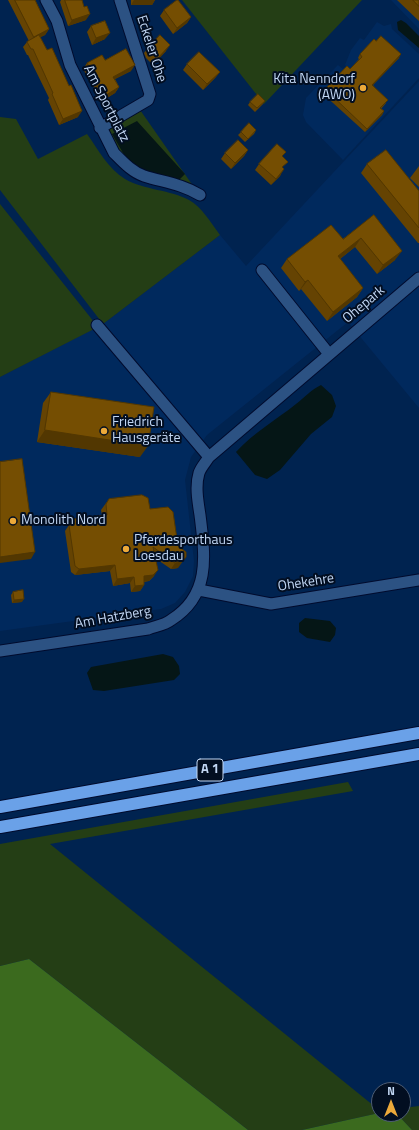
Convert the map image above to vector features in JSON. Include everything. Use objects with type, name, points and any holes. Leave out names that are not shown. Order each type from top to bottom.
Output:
[{"type":"highway","name":"A 1","points":[[0,807],[419,733]]},
{"type":"highway","name":"A 1","points":[[0,827],[419,754]]},
{"type":"street","name":"Am Sportplatz","points":[[46,0],[57,21],[70,65],[100,128],[114,153],[125,165],[142,175],[189,188],[200,195]]},
{"type":"street","name":"Eckeler Ohe","points":[[100,128],[148,100],[150,94],[120,0]]},
{"type":"street","points":[[262,270],[329,354]]},
{"type":"street","name":"Ohepark","points":[[329,354],[419,278]]},
{"type":"street","points":[[97,325],[208,457]]},
{"type":"street","name":"Am Hatzberg","points":[[0,651],[148,629],[170,621],[186,609],[199,590],[204,569],[204,548],[197,496],[199,473],[208,457],[329,354]]},
{"type":"street","name":"Ohekehre","points":[[199,590],[271,604],[419,580]]},
{"type":"shaded area","points":[[391,0],[419,0],[419,29]]},
{"type":"shaded area","points":[[401,20],[419,36],[419,48],[398,30],[397,22]]},
{"type":"shaded area","name":"Kita Nenndorf (AWO)","points":[[377,22],[384,26],[391,24],[392,29],[419,54],[419,78],[343,160],[306,122],[303,115],[306,98],[338,65],[343,69],[346,66],[345,65],[351,50],[360,38],[364,40]]},
{"type":"shaded area","points":[[419,81],[419,408],[348,322],[207,435],[191,457],[185,480],[194,561],[193,576],[185,592],[175,603],[161,609],[0,631],[0,377],[103,324],[220,235],[246,266]]},
{"type":"shaded area","points":[[137,121],[185,174],[178,181],[144,172],[130,165],[112,134]]},
{"type":"shaded area","points":[[321,385],[332,395],[336,406],[332,417],[311,434],[280,470],[267,479],[255,475],[236,452],[257,433]]},
{"type":"shaded area","points":[[305,618],[330,621],[336,628],[335,635],[330,642],[307,638],[299,632],[299,623]]},
{"type":"shaded area","points":[[163,654],[173,657],[179,666],[180,674],[174,680],[104,691],[93,690],[87,673],[91,667]]},
{"type":"green space","points":[[182,0],[362,0],[264,104]]},
{"type":"green space","points":[[138,107],[198,193],[126,164],[101,128]]},
{"type":"green space","points":[[0,117],[16,119],[38,159],[87,134],[113,170],[119,175],[140,186],[174,194],[189,200],[194,203],[210,220],[220,235],[103,324],[0,190]]},
{"type":"green space","points":[[0,204],[98,327],[0,377]]},
{"type":"green space","points":[[348,782],[353,791],[50,844],[371,1104],[371,1115],[302,1130],[248,1130],[29,959],[0,966],[0,844]]},
{"type":"green space","points":[[29,959],[248,1130],[0,1130],[0,966]]},
{"type":"green space","points":[[419,1106],[419,1130],[412,1130],[404,1122],[411,1122],[411,1107]]},
{"type":"green space","points":[[371,1115],[371,1122],[404,1122],[412,1130],[302,1130]]},
{"type":"building","points":[[15,0],[35,0],[49,29],[34,37]]},
{"type":"building","points":[[65,0],[82,0],[84,7],[87,6],[90,14],[72,20]]},
{"type":"building","points":[[177,0],[191,17],[177,28],[164,10]]},
{"type":"building","points":[[413,0],[419,0],[419,6]]},
{"type":"building","points":[[105,21],[110,33],[96,38],[91,26]]},
{"type":"building","points":[[39,35],[47,50],[52,48],[69,86],[71,85],[82,111],[63,119],[33,49],[31,49],[27,42]]},
{"type":"building","points":[[160,35],[170,45],[157,59],[150,52],[149,47]]},
{"type":"building","points":[[381,36],[401,54],[372,85],[388,100],[380,108],[384,111],[367,129],[325,89],[347,66],[350,69],[362,57],[360,54],[374,39],[376,41]]},
{"type":"building","points":[[126,49],[135,65],[113,77],[119,87],[106,95],[87,63],[102,55],[105,60]]},
{"type":"building","points":[[199,52],[220,72],[207,84],[187,64]]},
{"type":"building","points":[[258,94],[265,101],[257,108],[250,102]]},
{"type":"building","points":[[249,123],[256,130],[248,139],[241,132]]},
{"type":"building","points":[[238,140],[248,150],[235,163],[225,153]]},
{"type":"building","points":[[277,144],[286,152],[282,156],[288,162],[282,167],[284,169],[276,179],[259,164]]},
{"type":"building","points":[[386,150],[419,191],[419,228],[367,164]]},
{"type":"building","points":[[374,215],[402,251],[383,265],[361,238],[338,256],[363,288],[333,312],[308,280],[305,282],[287,259],[331,225],[343,239]]},
{"type":"building","points":[[51,392],[154,407],[148,446],[45,430]]},
{"type":"building","name":"Monolith Nord","points":[[22,459],[35,552],[0,557],[0,462]]},
{"type":"building","points":[[142,495],[148,498],[150,509],[168,507],[173,512],[178,546],[186,552],[186,557],[182,562],[175,563],[153,547],[158,570],[153,575],[144,576],[144,585],[135,586],[134,577],[117,579],[115,565],[79,569],[75,566],[69,525],[73,519],[107,515],[106,504],[109,499]]},
{"type":"building","points":[[23,590],[24,599],[14,600],[13,592]]},
{"type":"place","name":"Kita Nenndorf (AWO)","points":[[363,88]]},
{"type":"place","name":"Friedrich Hausgeräte","points":[[104,431]]},
{"type":"place","name":"Monolith Nord","points":[[13,521]]},
{"type":"place","name":"Pferdesporthaus Loesdau","points":[[126,549]]}]
